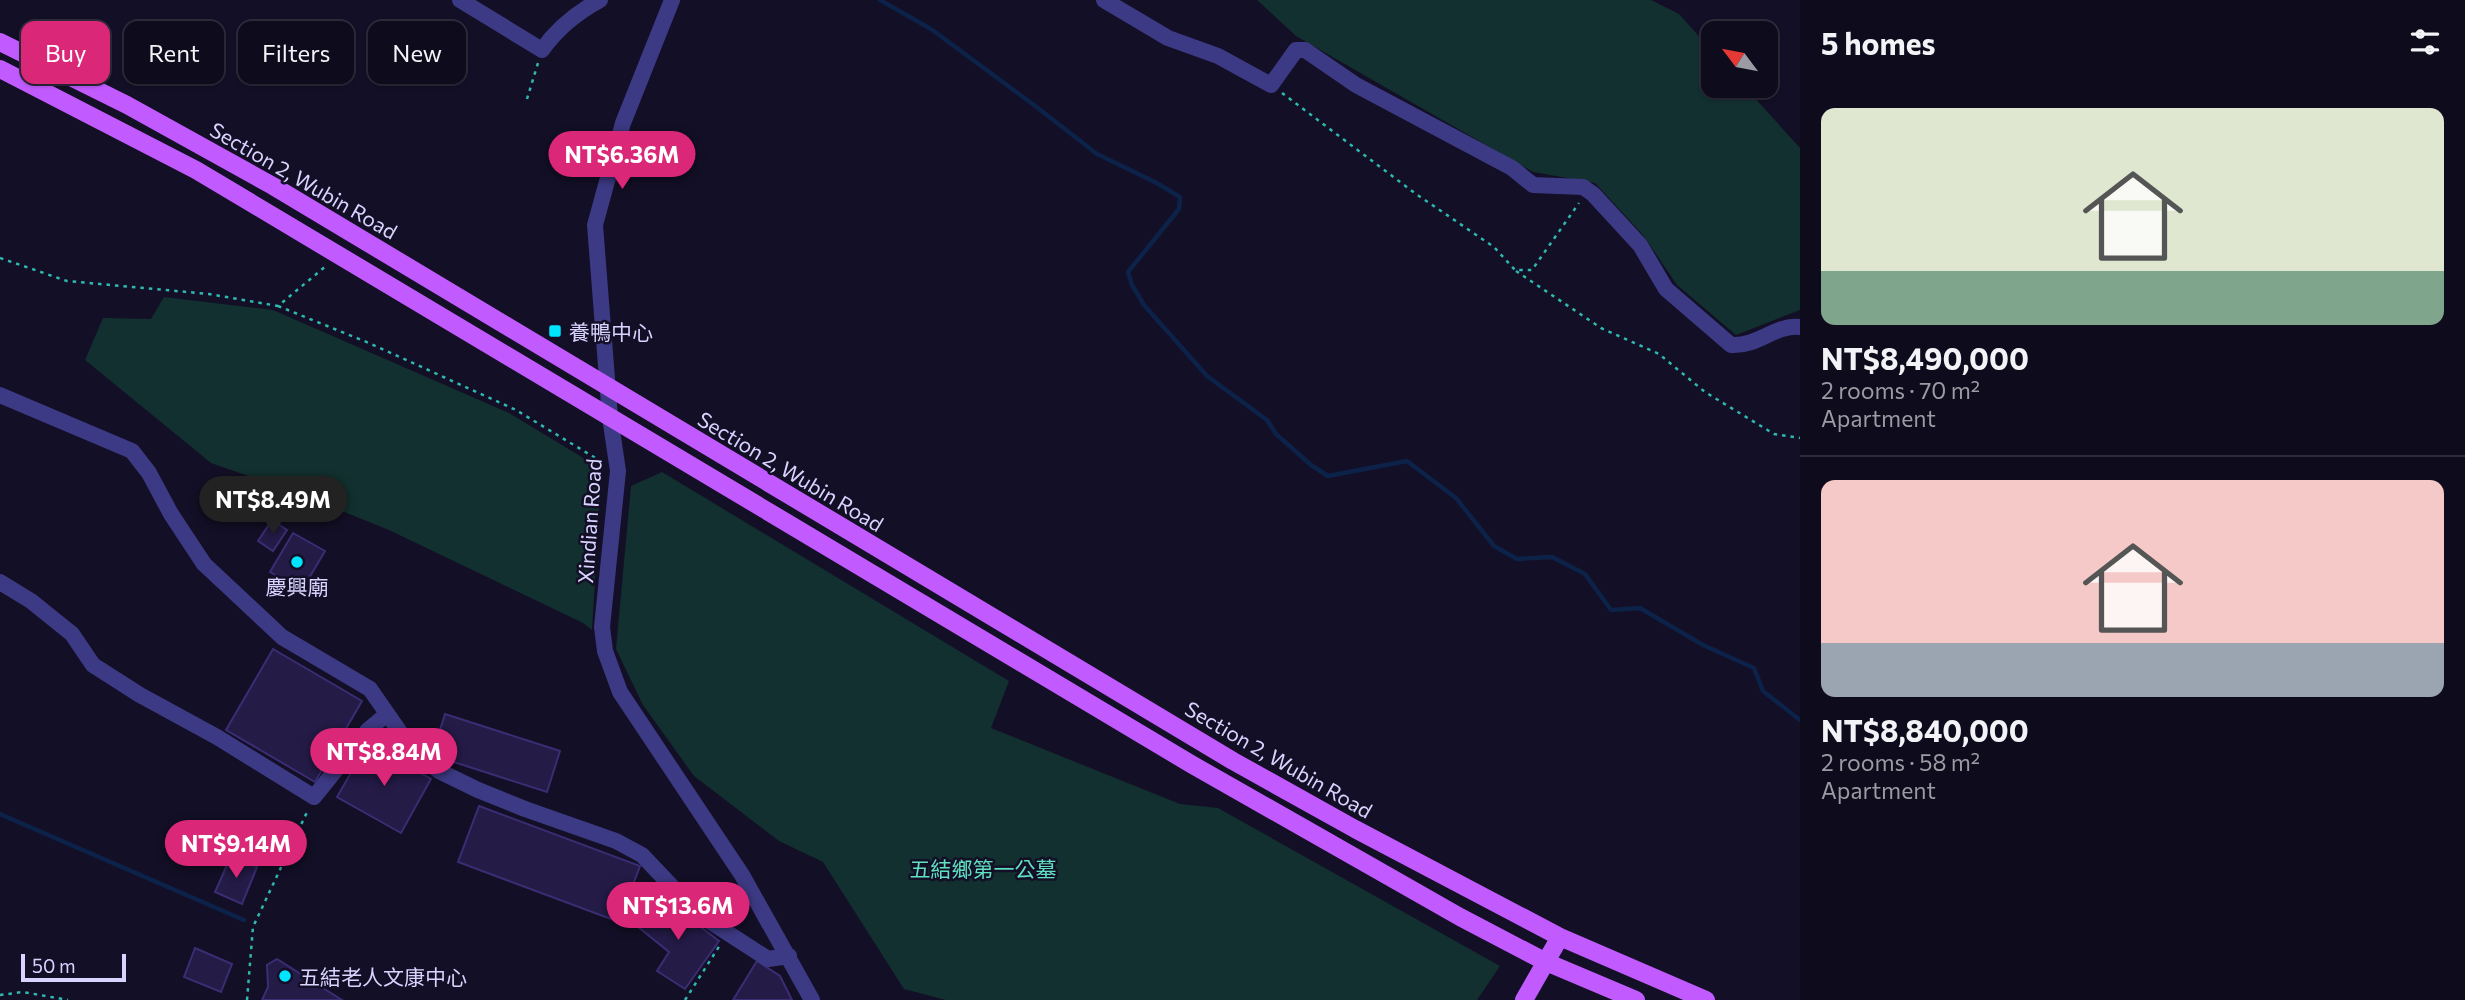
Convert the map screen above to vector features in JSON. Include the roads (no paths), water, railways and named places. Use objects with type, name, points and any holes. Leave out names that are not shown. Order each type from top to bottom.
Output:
[{"type":"main road","name":"Section 2, Wubin Road","points":[[0,42],[127,105],[273,186],[1233,761],[1560,937],[1706,1000]]},
{"type":"main road","points":[[0,69],[196,170],[1191,764],[1460,917],[1546,962],[1636,1000]]},
{"type":"main road","points":[[1524,1000],[1560,937]]},
{"type":"street","points":[[460,0],[542,50],[550,39],[587,7],[600,0]]},
{"type":"street","name":"Xindian Road","points":[[672,0],[623,123],[595,225],[610,417],[618,471],[603,627],[609,661],[621,692],[742,875],[812,1000]]},
{"type":"street","points":[[1104,0],[1168,38],[1219,56],[1271,85],[1296,50],[1305,50],[1356,85],[1512,168],[1534,185],[1583,187],[1593,194],[1640,245],[1666,289],[1731,345],[1743,346],[1791,326],[1800,327]]},
{"type":"street","points":[[0,395],[132,451],[149,473],[171,514],[204,564],[282,638],[370,689],[411,748],[439,771],[525,809],[616,841],[642,855],[697,913],[768,959],[789,956]]},
{"type":"street","points":[[0,582],[31,601],[72,634],[93,665],[314,797],[368,730],[387,714]]},
{"type":"waterway","points":[[880,0],[931,29],[1097,154],[1180,197],[1179,209],[1128,272],[1132,285],[1144,305],[1207,376],[1267,420],[1276,434],[1311,465],[1328,476],[1407,461],[1456,498],[1494,546],[1517,559],[1552,557],[1585,574],[1611,610],[1640,608],[1703,645],[1754,668],[1763,691],[1800,720]]},
{"type":"waterway","points":[[0,814],[244,920]]},
{"type":"place","name":"養鴨中心","points":[[555,331]]},
{"type":"place","name":"慶興廟","points":[[297,562]]},
{"type":"place","name":"五結老人文康中心","points":[[285,976]]},
{"type":"park label","name":"五結鄉第一公墓","points":[[983,868]]}]
